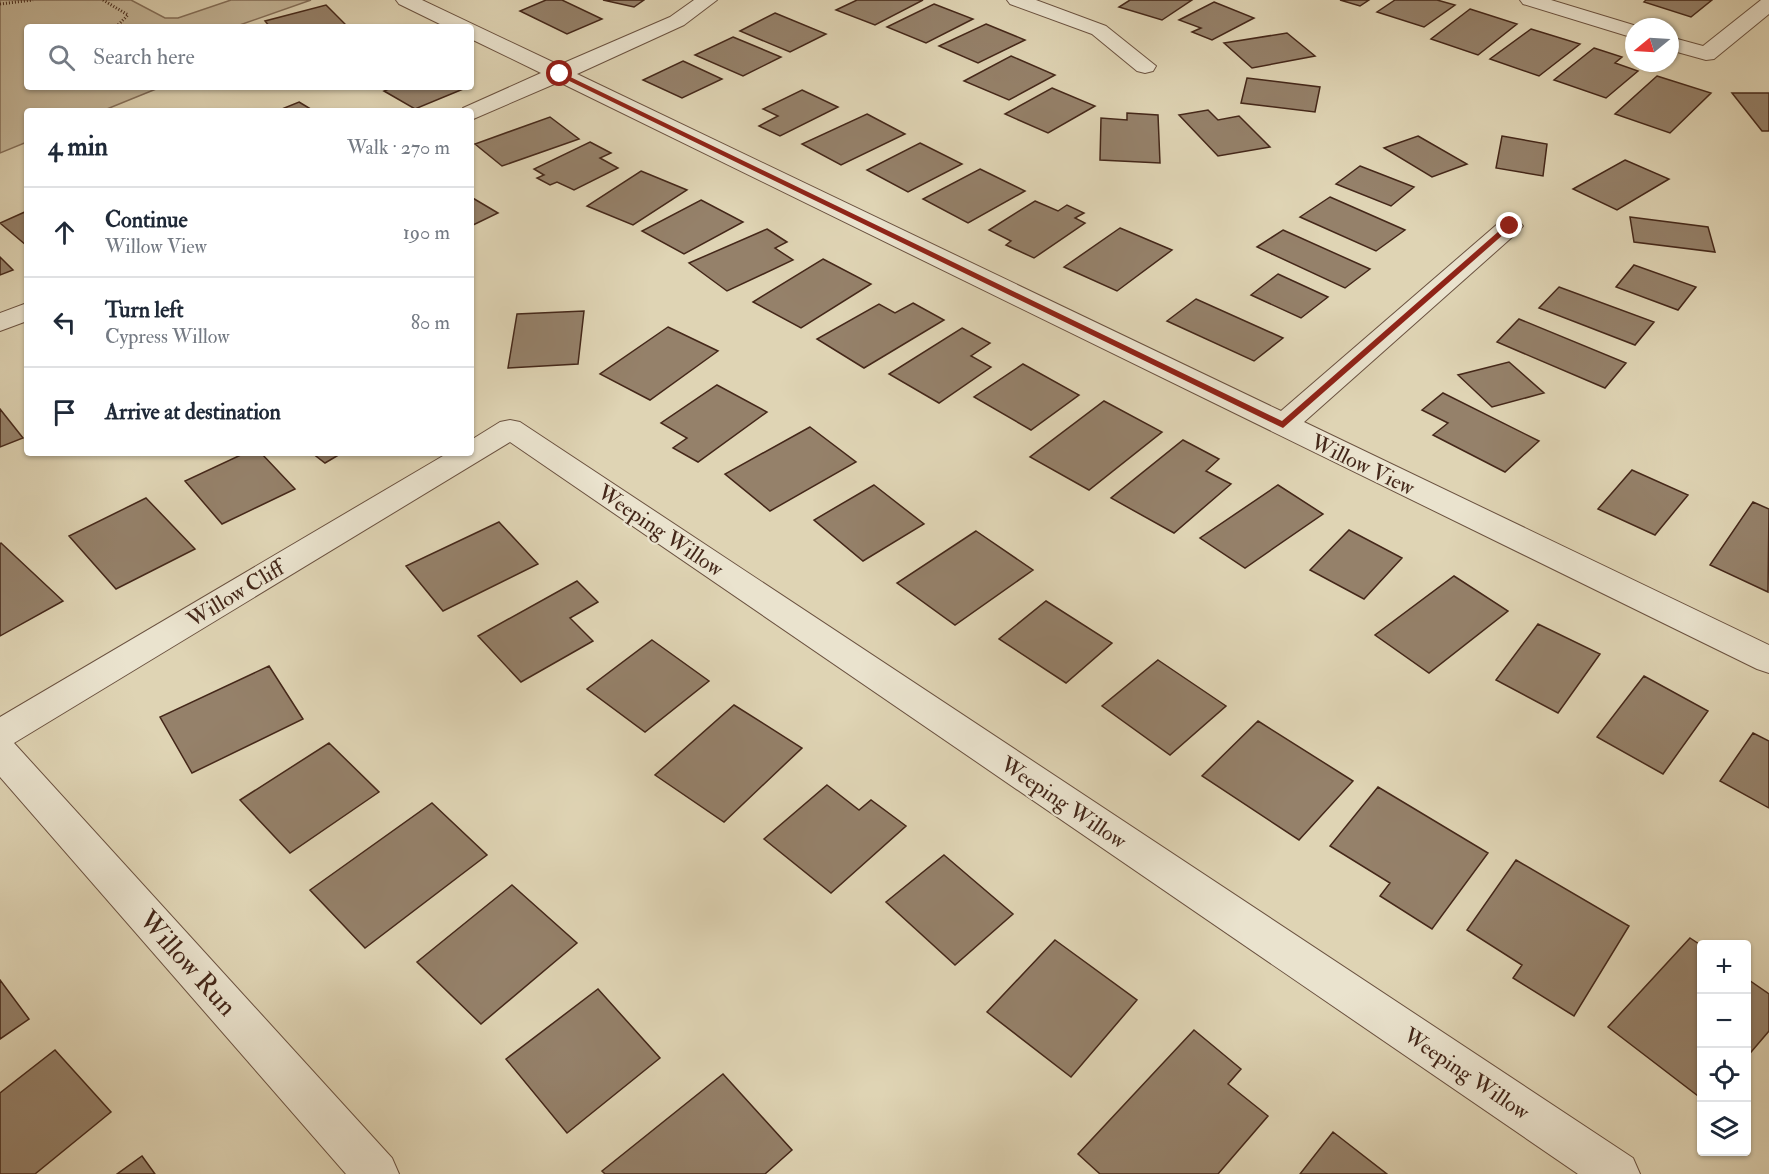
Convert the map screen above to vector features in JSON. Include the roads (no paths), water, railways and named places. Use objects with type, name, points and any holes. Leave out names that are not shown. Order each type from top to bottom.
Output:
[{"type":"street","points":[[406,0],[456,24]]},
{"type":"street","points":[[474,112],[677,21],[706,0]]},
{"type":"street","points":[[1017,0],[1099,30],[1145,66]]},
{"type":"street","points":[[1530,0],[1625,29]]},
{"type":"street","points":[[1679,46],[1706,54],[1769,4]]},
{"type":"street","name":"Willow View","points":[[474,32],[1769,660]]},
{"type":"street","points":[[1283,425],[1510,226]]},
{"type":"street","points":[[0,324],[24,312]]},
{"type":"street","name":"Willow Cliff","points":[[474,451],[510,429]]},
{"type":"street","name":"Weeping Willow","points":[[510,429],[1617,1174]]},
{"type":"street","name":"Willow Cliff","points":[[0,734],[466,456]]},
{"type":"street","name":"Willow Run","points":[[0,752],[376,1174]]}]
